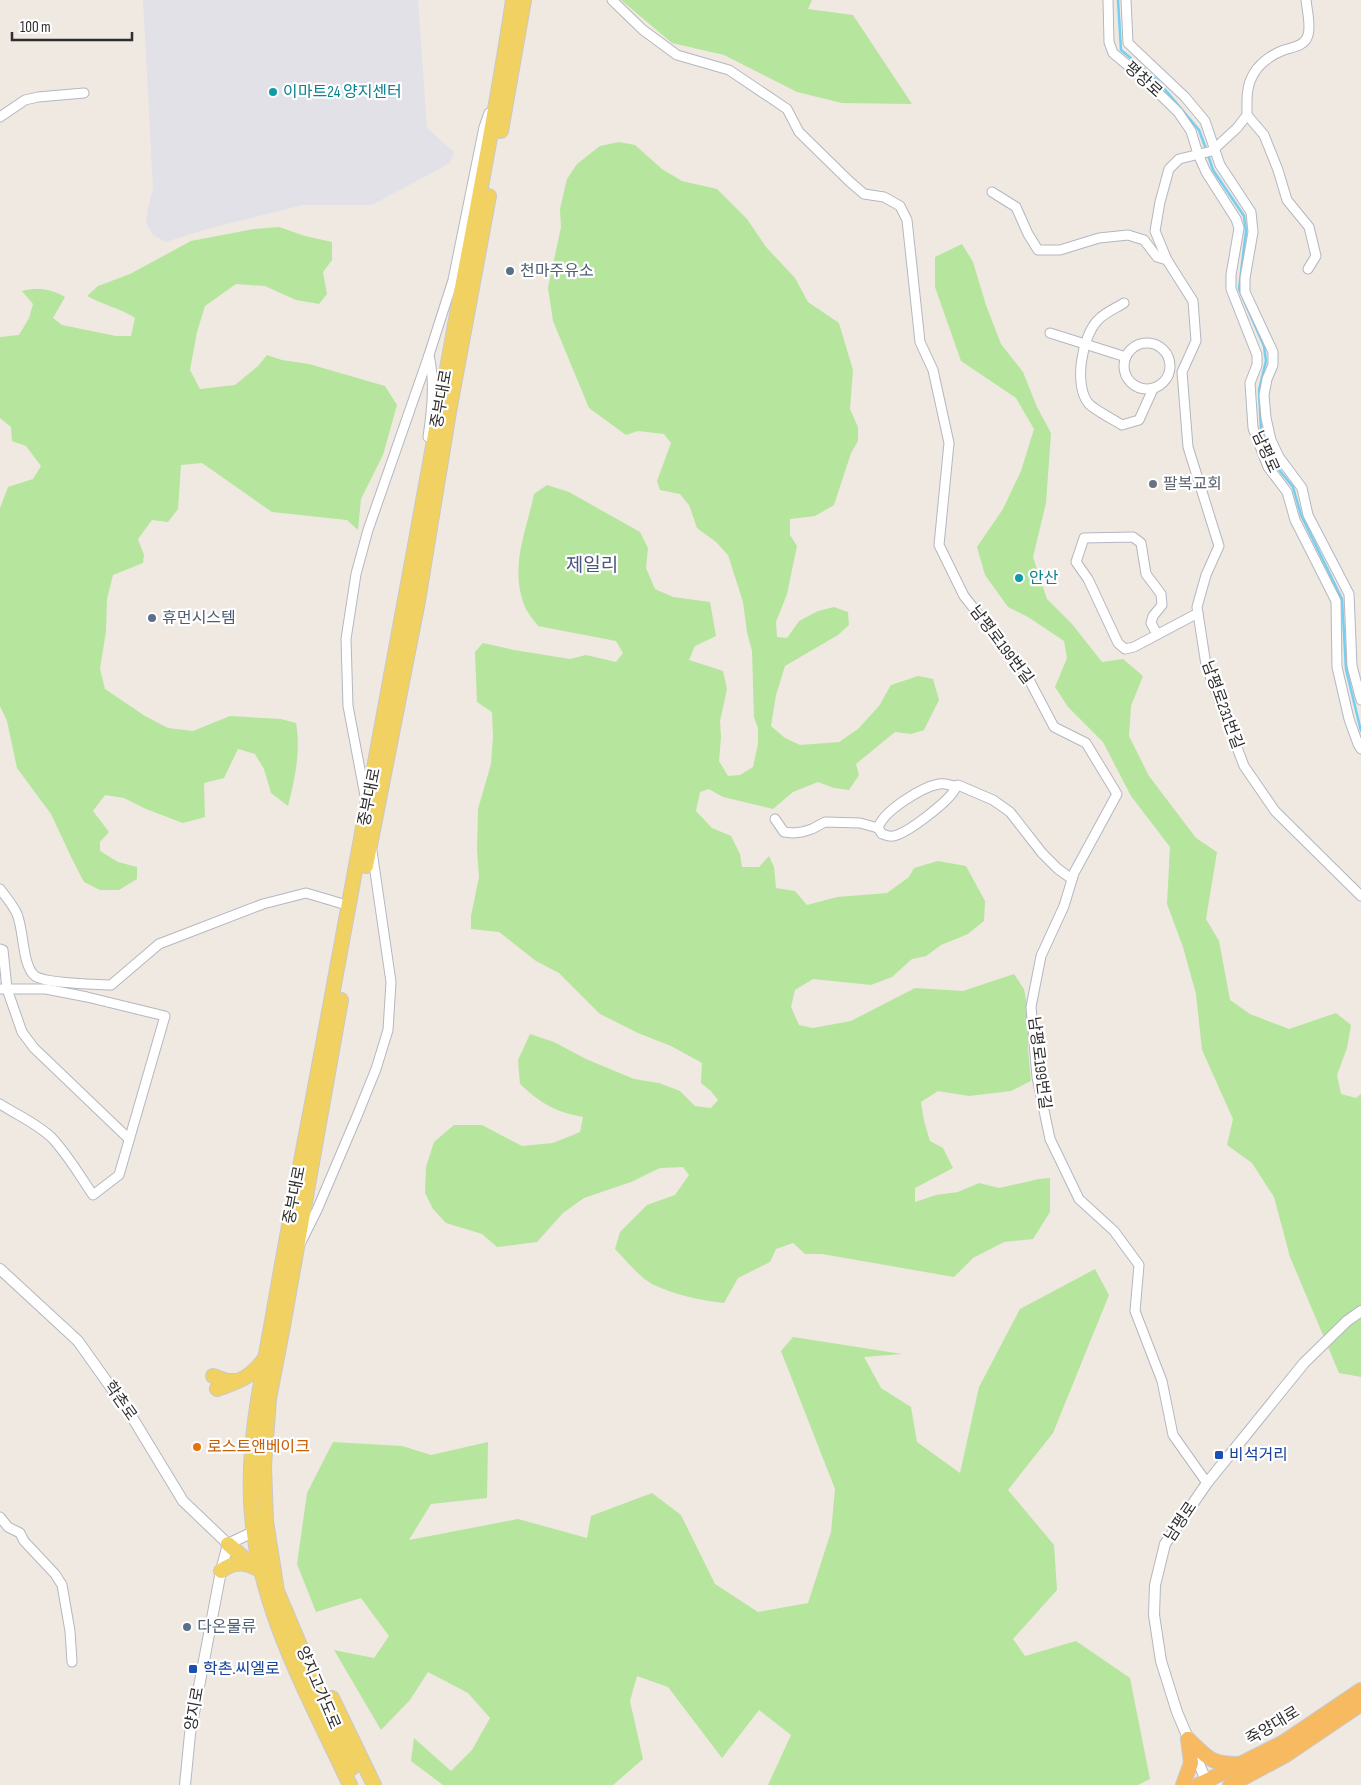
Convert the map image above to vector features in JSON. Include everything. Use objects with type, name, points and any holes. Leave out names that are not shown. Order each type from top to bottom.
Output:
[{"type":"highway","name":"죽양대로","points":[[1230,1785],[1284,1742],[1361,1690]]},
{"type":"highway","name":"죽양대로","points":[[1204,1784],[1242,1776],[1286,1755],[1361,1704]]},
{"type":"highway","points":[[1188,1739],[1208,1758],[1242,1776]]},
{"type":"highway","points":[[1183,1785],[1191,1763],[1188,1739]]},
{"type":"main road","name":"중부대로","points":[[272,1593],[258,1569],[251,1502],[250,1449],[493,121],[513,0]]},
{"type":"main road","name":"중부대로","points":[[272,1593],[264,1466],[269,1399],[371,844],[418,602],[449,412],[524,0]]},
{"type":"main road","points":[[215,1382],[243,1380],[257,1370],[266,1358]]},
{"type":"main road","points":[[228,1544],[258,1569]]},
{"type":"main road","points":[[221,1571],[228,1565],[237,1563],[258,1569]]},
{"type":"main road","points":[[272,1593],[269,1623],[275,1643],[340,1785]]},
{"type":"main road","points":[[272,1593],[296,1624],[374,1785]]},
{"type":"main road","name":"양지고가도로","points":[[272,1593],[356,1784]]},
{"type":"street","name":"남평로199번길","points":[[612,0],[643,30],[677,55],[729,70],[787,109],[798,132],[849,181],[864,194],[884,197],[900,206],[907,220],[920,342],[933,370],[949,443],[939,545],[964,596],[1026,674],[1054,727],[1086,743],[1116,794],[1074,872],[1064,906],[1042,956],[1031,1007],[1038,1077],[1050,1139],[1079,1199],[1114,1231],[1139,1265],[1135,1311],[1162,1381],[1174,1436],[1208,1483]]},
{"type":"street","name":"평창로","points":[[1108,0],[1110,42],[1113,53],[1144,79],[1178,112],[1191,132],[1200,154]]},
{"type":"street","name":"평창로","points":[[1126,0],[1128,43],[1185,98],[1205,121],[1214,150]]},
{"type":"street","points":[[1214,150],[1237,128],[1247,115],[1248,91],[1252,76],[1263,62],[1283,50],[1293,49],[1304,42],[1308,34],[1306,0]]},
{"type":"street","points":[[0,117],[25,100],[84,93]]},
{"type":"street","points":[[368,808],[348,706],[346,639],[356,574],[368,530],[453,280],[484,127],[497,93]]},
{"type":"street","points":[[1247,115],[1264,135],[1278,170],[1287,200],[1308,226],[1316,256],[1308,270]]},
{"type":"street","name":"남평로231번길","points":[[1214,150],[1178,159],[1169,169],[1160,202],[1155,231],[1166,260],[1193,301],[1196,341],[1182,372],[1188,447],[1219,546],[1206,576],[1197,607],[1206,665],[1244,766],[1275,811],[1361,896]]},
{"type":"street","name":"남평로","points":[[1214,150],[1220,165],[1251,212],[1253,232],[1245,278],[1245,292],[1273,352],[1273,365],[1267,379],[1264,394],[1266,418],[1271,440],[1279,456],[1302,488],[1308,515],[1349,594],[1352,666],[1361,700]]},
{"type":"street","name":"남평로","points":[[1200,154],[1206,172],[1236,219],[1239,228],[1231,275],[1231,289],[1257,356],[1257,365],[1250,383],[1253,428],[1268,466],[1287,492],[1295,520],[1336,601],[1337,667],[1349,719],[1361,749]]},
{"type":"street","points":[[992,192],[1016,207],[1028,234],[1038,250],[1060,250],[1099,238],[1128,235],[1144,240],[1157,257],[1166,260]]},
{"type":"street","points":[[1124,303],[1098,320],[1084,345],[1080,376],[1082,390],[1089,404],[1122,425],[1139,420],[1153,389]]},
{"type":"street","points":[[1050,333],[1126,357]]},
{"type":"street","points":[[1144,344],[1159,347],[1168,358],[1169,374],[1160,386],[1153,389],[1138,388],[1127,378],[1124,371],[1126,357],[1130,350],[1137,346],[1144,344]]},
{"type":"street","points":[[427,479],[426,457],[431,417],[433,371],[429,355]]},
{"type":"street","points":[[1169,374],[1182,378]]},
{"type":"street","points":[[1157,634],[1151,624],[1153,616],[1162,605],[1161,594],[1146,574],[1141,543],[1133,537],[1084,538],[1076,562],[1088,579],[1118,643],[1125,649],[1134,647],[1198,613]]},
{"type":"street","points":[[878,828],[885,817],[893,810],[924,788],[942,783],[954,786],[958,784],[993,800],[1010,812],[1042,853],[1058,869],[1072,879]]},
{"type":"street","points":[[775,819],[784,832],[793,833],[812,829],[825,822],[860,823],[878,828],[882,834],[896,836],[908,830],[942,805],[953,794],[956,789],[954,786]]},
{"type":"street","points":[[296,1251],[317,1210],[357,1116],[376,1069],[388,1030],[391,982],[371,844]]},
{"type":"street","points":[[0,889],[17,914],[28,966],[35,976],[45,980],[88,984],[111,984],[159,944],[263,904],[306,893],[350,906]]},
{"type":"street","points":[[0,949],[3,950],[3,989],[22,1032],[34,1048],[130,1139]]},
{"type":"street","points":[[87,997],[88,984]]},
{"type":"street","points":[[0,1104],[51,1137],[93,1195],[119,1175],[165,1016],[46,989],[3,989]]},
{"type":"street","name":"학촌로","points":[[0,1269],[78,1341],[132,1417],[183,1501],[228,1544]]},
{"type":"street","name":"남평로","points":[[1204,1784],[1177,1712],[1161,1661],[1154,1615],[1155,1585],[1165,1544],[1208,1483],[1304,1363],[1347,1320],[1361,1311]]},
{"type":"street","points":[[0,1517],[8,1527],[20,1533],[24,1541],[55,1574],[62,1585],[70,1631],[72,1662]]},
{"type":"street","points":[[228,1544],[253,1532]]},
{"type":"street","name":"양지로","points":[[185,1785],[190,1734],[221,1571],[228,1544]]},
{"type":"shaded area","points":[[143,0],[418,0],[427,128],[454,152],[450,163],[372,205],[303,205],[207,229],[166,242],[153,235],[146,222],[153,188]]},
{"type":"green space","points":[[621,0],[812,0],[808,9],[853,15],[912,104],[842,103],[797,92],[724,55],[672,43]]},
{"type":"green space","points":[[619,142],[635,145],[662,169],[682,181],[717,189],[747,219],[766,247],[795,278],[808,302],[839,323],[853,370],[850,409],[858,427],[858,441],[851,453],[834,505],[815,516],[790,519],[790,535],[797,546],[787,594],[776,622],[777,637],[787,638],[799,621],[818,611],[834,607],[848,612],[849,625],[838,635],[785,666],[776,695],[771,726],[785,738],[800,745],[839,742],[858,729],[879,706],[891,685],[918,676],[933,679],[939,700],[924,730],[911,734],[895,732],[856,764],[859,775],[849,790],[834,788],[818,782],[793,792],[773,809],[723,797],[709,789],[700,792],[696,811],[712,828],[731,836],[740,854],[742,867],[759,867],[769,856],[774,867],[776,888],[795,891],[807,905],[837,897],[887,893],[909,877],[914,868],[938,861],[966,866],[985,901],[984,921],[968,934],[941,945],[926,956],[912,959],[892,977],[871,985],[813,979],[795,990],[791,1007],[799,1025],[813,1028],[851,1021],[915,988],[963,991],[1014,974],[1024,989],[1028,1010],[1028,1049],[1031,1081],[1011,1091],[969,1096],[938,1091],[921,1102],[930,1141],[943,1148],[953,1168],[915,1188],[915,1202],[936,1195],[958,1192],[979,1183],[999,1188],[1050,1178],[1050,1212],[1033,1239],[1004,1242],[973,1258],[954,1277],[822,1254],[805,1254],[793,1243],[776,1249],[770,1262],[738,1278],[724,1303],[706,1301],[660,1288],[642,1277],[615,1249],[620,1232],[647,1205],[675,1195],[689,1175],[683,1167],[660,1168],[631,1182],[584,1198],[563,1213],[537,1242],[497,1247],[482,1234],[446,1223],[433,1209],[425,1193],[426,1167],[434,1142],[454,1125],[482,1125],[522,1146],[553,1143],[580,1132],[583,1117],[548,1106],[520,1084],[518,1060],[530,1034],[554,1042],[586,1059],[634,1079],[659,1083],[680,1091],[695,1106],[711,1108],[718,1100],[701,1083],[702,1063],[671,1046],[638,1033],[600,1014],[559,973],[536,961],[499,932],[471,929],[471,916],[479,877],[477,850],[478,809],[491,764],[493,736],[492,712],[477,702],[475,652],[483,643],[570,659],[586,655],[616,662],[623,653],[616,641],[538,626],[525,607],[520,592],[520,550],[534,494],[547,485],[569,492],[640,532],[648,548],[646,568],[655,589],[673,597],[710,602],[716,636],[695,646],[689,660],[723,671],[727,689],[720,721],[719,761],[728,776],[740,775],[753,767],[758,744],[758,728],[754,717],[752,651],[743,602],[728,555],[716,542],[697,528],[689,505],[680,494],[660,490],[657,481],[671,443],[664,434],[638,431],[626,435],[589,408],[553,321],[548,288],[561,227],[560,209],[567,179],[577,164],[600,146]]},
{"type":"green space","points":[[279,227],[305,236],[332,242],[332,260],[323,272],[327,294],[319,304],[296,300],[265,286],[236,284],[205,306],[197,332],[190,370],[200,389],[235,385],[258,366],[267,355],[282,360],[309,364],[385,386],[397,405],[383,455],[361,499],[358,530],[347,520],[272,512],[202,463],[181,465],[178,509],[168,522],[152,520],[138,539],[144,555],[143,563],[113,575],[107,599],[106,631],[100,669],[105,689],[145,716],[168,728],[193,731],[230,716],[281,719],[296,723],[298,754],[288,806],[271,793],[264,769],[255,754],[238,749],[224,778],[204,783],[205,817],[183,823],[146,809],[124,798],[105,795],[93,811],[109,832],[100,842],[100,851],[118,862],[137,867],[137,879],[119,890],[100,890],[84,882],[51,814],[17,768],[7,721],[0,706],[0,508],[8,487],[33,479],[41,466],[26,446],[12,441],[11,427],[0,418],[0,337],[19,335],[29,318],[33,304],[22,291],[34,289],[55,292],[65,297],[53,318],[62,325],[116,336],[131,336],[135,318],[87,296],[98,286],[130,274],[191,241],[254,229]]},
{"type":"green space","points":[[962,244],[973,262],[986,305],[1001,344],[1023,372],[1037,407],[1051,433],[1046,503],[1033,557],[1047,599],[1072,624],[1102,662],[1123,659],[1143,676],[1131,706],[1129,736],[1149,776],[1196,838],[1217,852],[1206,919],[1219,941],[1230,1000],[1250,1014],[1289,1029],[1336,1013],[1351,1025],[1347,1048],[1337,1075],[1341,1094],[1356,1098],[1361,1094],[1361,1377],[1339,1373],[1290,1257],[1274,1197],[1252,1163],[1227,1145],[1233,1119],[1202,1050],[1196,994],[1183,947],[1167,904],[1170,847],[1131,796],[1103,742],[1068,707],[1055,687],[1067,658],[1064,641],[1028,617],[1008,607],[985,575],[977,547],[1003,509],[1021,471],[1034,429],[1016,398],[961,361],[935,287],[935,257]]},
{"type":"green space","points":[[1095,1269],[1109,1295],[1053,1433],[1008,1490],[1054,1545],[1057,1590],[1013,1639],[1025,1656],[1076,1641],[1130,1678],[1150,1779],[1138,1785],[768,1785],[791,1735],[759,1710],[722,1758],[668,1687],[637,1676],[630,1701],[643,1759],[613,1785],[443,1785],[411,1761],[414,1738],[451,1771],[472,1750],[490,1718],[468,1693],[428,1672],[410,1700],[381,1730],[334,1650],[374,1658],[389,1636],[361,1598],[316,1612],[297,1564],[307,1493],[333,1442],[402,1446],[431,1455],[488,1442],[487,1498],[431,1504],[409,1540],[518,1519],[587,1538],[591,1516],[652,1493],[681,1515],[715,1584],[758,1612],[808,1603],[831,1532],[835,1489],[781,1351],[793,1337],[902,1354],[864,1357],[881,1388],[911,1407],[917,1442],[960,1473],[979,1387],[1020,1309]]},
{"type":"waterway","points":[[1118,0],[1121,50],[1157,80],[1199,130],[1206,149]]},
{"type":"waterway","points":[[1208,155],[1213,170],[1244,216],[1246,231],[1239,289],[1264,346],[1266,361],[1259,390],[1261,431],[1271,460],[1293,487],[1301,515],[1342,599],[1346,669],[1361,731]]},
{"type":"place","name":"이마트24 양지센터","points":[[273,92]]},
{"type":"place","name":"천마주유소","points":[[510,271]]},
{"type":"place","name":"팔복교회","points":[[1153,484]]},
{"type":"place","name":"안산","points":[[1019,578]]},
{"type":"place","name":"휴먼시스템","points":[[152,618]]},
{"type":"place","name":"로스트앤베이크","points":[[197,1447]]},
{"type":"place","name":"비석거리","points":[[1219,1455]]},
{"type":"place","name":"다온물류","points":[[187,1627]]},
{"type":"place","name":"학촌.씨엘로","points":[[193,1669]]},
{"type":"district","name":"제일리","points":[[592,565]]}]
